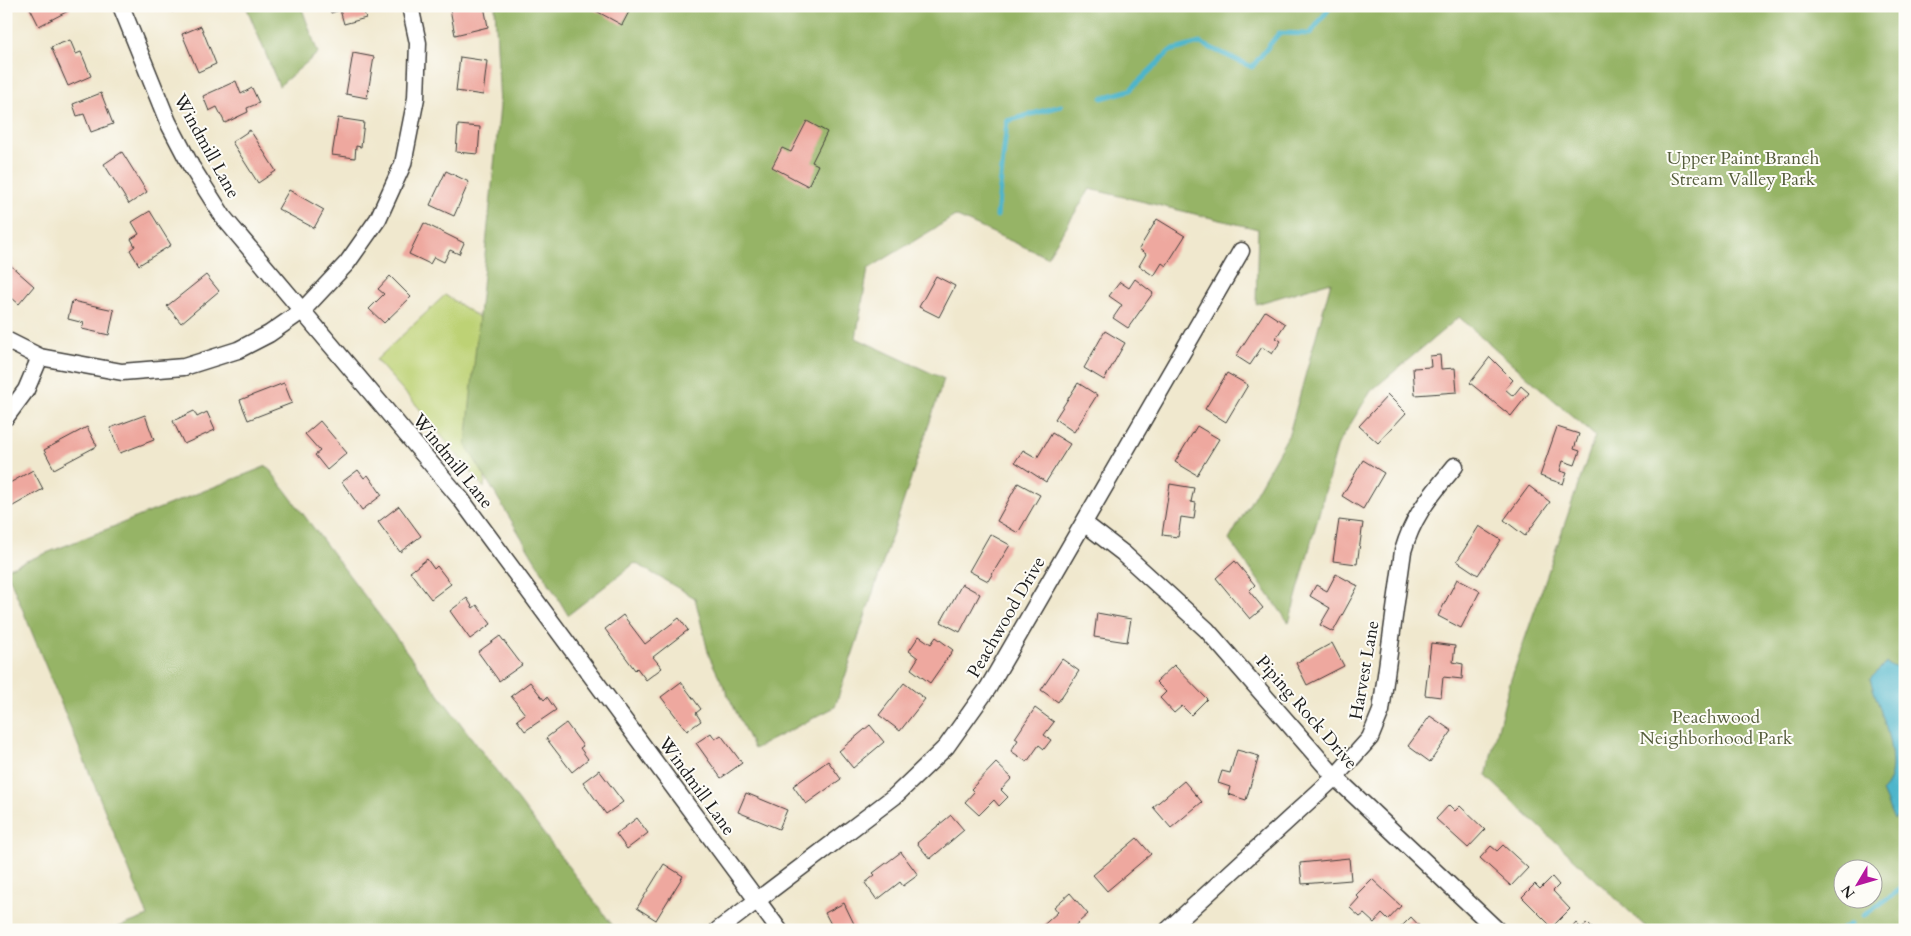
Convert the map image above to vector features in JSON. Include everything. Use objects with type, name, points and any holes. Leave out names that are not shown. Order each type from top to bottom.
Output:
[{"type":"street","name":"Windmill Lane","points":[[121,6],[168,122],[191,166],[224,218],[460,498],[779,930]]},
{"type":"street","points":[[6,340],[40,358],[122,372],[184,367],[238,350],[269,334],[302,311],[347,264],[378,219],[402,164],[416,98],[418,43],[410,6]]},
{"type":"street","name":"Peachwood Drive","points":[[718,930],[895,796],[946,747],[988,688],[1241,251]]},
{"type":"street","points":[[6,417],[26,390],[40,358]]},
{"type":"street","name":"Harvest Lane","points":[[1168,930],[1360,752],[1376,726],[1382,702],[1403,551],[1409,531],[1416,516],[1455,466]]},
{"type":"street","name":"Piping Rock Drive","points":[[1084,524],[1123,553],[1207,630],[1335,776],[1497,930]]},
{"type":"green space","points":[[246,6],[301,6],[318,53],[279,86]]},
{"type":"green space","points":[[495,6],[1905,6],[1905,930],[1649,930],[1486,776],[1510,682],[1595,436],[1459,317],[1371,391],[1338,444],[1289,623],[1229,540],[1289,434],[1331,282],[1256,304],[1258,229],[1090,189],[1047,257],[955,216],[868,269],[856,338],[944,379],[835,707],[754,749],[709,656],[695,598],[635,563],[568,615],[466,445],[500,106]]},
{"type":"green space","points":[[445,295],[501,332],[484,488],[418,407],[376,360]]},
{"type":"green space","points":[[267,466],[616,930],[111,930],[148,916],[6,569]]},
{"type":"water","points":[[1886,663],[1905,672],[1905,810],[1894,820],[1882,791],[1889,781],[1892,768],[1891,753],[1884,721],[1870,679]]},
{"type":"building","points":[[29,6],[69,6],[70,10],[39,26]]},
{"type":"building","points":[[170,6],[187,6],[172,12]]},
{"type":"building","points":[[337,6],[362,6],[366,18],[344,24],[340,10],[331,13],[330,8]]},
{"type":"building","points":[[455,6],[484,6],[488,27],[455,35],[450,9]]},
{"type":"building","points":[[587,6],[632,6],[622,25]]},
{"type":"building","points":[[201,26],[216,64],[198,72],[182,34]]},
{"type":"building","points":[[70,40],[76,54],[81,52],[91,76],[68,86],[51,47]]},
{"type":"building","points":[[353,53],[374,57],[367,98],[346,94]]},
{"type":"building","points":[[460,57],[487,61],[483,95],[456,91]]},
{"type":"building","points":[[236,81],[241,94],[252,88],[259,103],[247,108],[248,112],[225,123],[217,107],[209,111],[203,96]]},
{"type":"building","points":[[101,93],[113,124],[91,132],[84,114],[77,116],[73,104]]},
{"type":"building","points":[[338,118],[364,122],[361,147],[356,146],[355,158],[332,155]]},
{"type":"building","points":[[807,121],[827,132],[812,162],[818,165],[808,186],[772,167],[782,148],[791,152]]},
{"type":"building","points":[[458,125],[480,127],[478,154],[456,152]]},
{"type":"building","points":[[250,130],[276,171],[258,183],[232,142]]},
{"type":"building","points":[[122,152],[147,192],[129,204],[104,164]]},
{"type":"building","points":[[446,171],[469,182],[454,216],[430,205]]},
{"type":"building","points":[[289,190],[324,210],[314,228],[278,209]]},
{"type":"building","points":[[150,211],[171,245],[139,265],[130,250],[135,246],[131,239],[139,234],[132,222]]},
{"type":"building","points":[[1157,219],[1185,236],[1166,266],[1162,263],[1154,276],[1139,266],[1146,254],[1139,249]]},
{"type":"building","points":[[424,223],[464,243],[459,254],[450,250],[444,262],[434,257],[430,264],[409,254]]},
{"type":"building","points":[[9,264],[34,286],[19,304],[6,293],[6,267]]},
{"type":"building","points":[[206,275],[219,291],[181,323],[167,306]]},
{"type":"building","points":[[390,276],[411,297],[384,323],[369,309],[384,294],[378,289]]},
{"type":"building","points":[[936,276],[955,286],[939,317],[919,307]]},
{"type":"building","points":[[1135,279],[1153,293],[1128,328],[1113,318],[1122,305],[1109,296],[1120,282],[1129,288]]},
{"type":"building","points":[[72,301],[114,310],[109,335],[82,329],[84,323],[68,319]]},
{"type":"building","points":[[1265,311],[1285,324],[1276,338],[1281,341],[1272,354],[1262,347],[1250,365],[1236,356]]},
{"type":"building","points":[[1105,331],[1125,343],[1104,380],[1084,368]]},
{"type":"building","points":[[1440,355],[1441,369],[1455,368],[1457,392],[1415,395],[1413,368],[1431,367],[1430,356]]},
{"type":"building","points":[[1490,357],[1513,380],[1505,389],[1513,396],[1521,386],[1529,393],[1511,416],[1470,383]]},
{"type":"building","points":[[1227,373],[1248,385],[1226,422],[1205,409]]},
{"type":"building","points":[[284,383],[292,403],[248,420],[240,400]]},
{"type":"building","points":[[1078,383],[1097,395],[1074,432],[1055,419]]},
{"type":"building","points":[[1388,395],[1406,413],[1378,443],[1359,426]]},
{"type":"building","points":[[194,411],[197,417],[207,412],[215,430],[184,444],[173,421]]},
{"type":"building","points":[[145,415],[154,440],[120,453],[110,428]]},
{"type":"building","points":[[320,421],[347,453],[327,470],[315,455],[320,451],[305,434]]},
{"type":"building","points":[[1197,426],[1219,439],[1197,475],[1175,462]]},
{"type":"building","points":[[87,427],[97,446],[54,469],[44,450]]},
{"type":"building","points":[[1557,427],[1579,434],[1574,449],[1580,451],[1575,465],[1563,461],[1560,471],[1567,473],[1563,484],[1540,476]]},
{"type":"building","points":[[1052,433],[1070,444],[1046,482],[1015,462],[1023,450],[1037,458]]},
{"type":"building","points":[[1363,460],[1384,473],[1363,509],[1342,496]]},
{"type":"building","points":[[33,470],[43,489],[6,510],[6,485]]},
{"type":"building","points":[[358,470],[364,478],[368,475],[382,495],[362,510],[342,482]]},
{"type":"building","points":[[1018,483],[1040,495],[1018,533],[997,521]]},
{"type":"building","points":[[1170,484],[1194,488],[1191,502],[1196,503],[1194,519],[1181,517],[1178,537],[1162,535]]},
{"type":"building","points":[[1529,486],[1550,502],[1525,536],[1504,520]]},
{"type":"building","points":[[399,506],[421,536],[400,552],[378,522]]},
{"type":"building","points":[[1339,520],[1363,523],[1357,564],[1333,561]]},
{"type":"building","points":[[1479,526],[1501,540],[1478,575],[1457,561]]},
{"type":"building","points":[[990,534],[1010,545],[988,581],[969,571]]},
{"type":"building","points":[[427,559],[434,569],[437,566],[451,584],[431,599],[410,572]]},
{"type":"building","points":[[1235,561],[1255,585],[1249,591],[1263,608],[1250,619],[1216,578]]},
{"type":"building","points":[[1336,574],[1358,586],[1333,632],[1320,625],[1330,608],[1310,596],[1316,585],[1327,591]]},
{"type":"building","points":[[1457,579],[1480,591],[1461,628],[1438,616]]},
{"type":"building","points":[[962,584],[980,594],[960,632],[941,622]]},
{"type":"building","points":[[467,598],[473,608],[477,605],[491,624],[470,639],[450,611]]},
{"type":"building","points":[[1097,613],[1131,619],[1127,642],[1094,637]]},
{"type":"building","points":[[623,615],[645,644],[679,618],[688,630],[653,657],[662,668],[646,680],[637,668],[635,670],[605,629]]},
{"type":"building","points":[[500,636],[522,665],[499,681],[478,652]]},
{"type":"building","points":[[919,636],[931,644],[936,637],[953,650],[930,683],[911,669],[918,658],[909,651]]},
{"type":"building","points":[[1332,643],[1344,666],[1307,685],[1296,663]]},
{"type":"building","points":[[1431,643],[1455,646],[1453,662],[1463,664],[1462,679],[1443,677],[1441,697],[1425,695]]},
{"type":"building","points":[[1062,659],[1079,671],[1058,702],[1041,690]]},
{"type":"building","points":[[1174,665],[1207,699],[1191,715],[1182,706],[1174,713],[1160,698],[1166,692],[1156,682]]},
{"type":"building","points":[[530,682],[544,700],[547,697],[556,710],[525,731],[517,720],[525,714],[511,696]]},
{"type":"building","points":[[681,682],[701,709],[696,713],[701,721],[687,731],[661,697]]},
{"type":"building","points":[[904,683],[925,699],[900,731],[879,715]]},
{"type":"building","points":[[1035,708],[1054,722],[1044,735],[1051,740],[1044,749],[1039,745],[1027,762],[1011,751],[1018,740],[1015,738]]},
{"type":"building","points":[[1430,716],[1452,731],[1430,762],[1408,746]]},
{"type":"building","points":[[566,723],[583,746],[580,748],[588,759],[572,772],[546,738]]},
{"type":"building","points":[[870,725],[884,742],[853,768],[839,751]]},
{"type":"building","points":[[711,733],[715,739],[721,735],[742,763],[721,778],[696,743]]},
{"type":"building","points":[[1237,750],[1259,756],[1246,800],[1228,794],[1230,787],[1218,783],[1222,771],[1230,773]]},
{"type":"building","points":[[828,761],[841,779],[806,804],[793,786]]},
{"type":"building","points":[[996,763],[1012,778],[1001,790],[1008,797],[999,806],[994,800],[979,815],[965,802],[974,792],[971,789]]},
{"type":"building","points":[[599,770],[623,802],[606,814],[583,782]]},
{"type":"building","points":[[1184,781],[1202,802],[1171,828],[1153,807]]},
{"type":"building","points":[[746,793],[787,810],[779,829],[738,812]]},
{"type":"building","points":[[1449,805],[1455,811],[1460,806],[1485,830],[1468,848],[1436,819]]},
{"type":"building","points":[[951,815],[964,830],[930,859],[917,843]]},
{"type":"building","points":[[637,818],[648,833],[627,849],[616,834]]},
{"type":"building","points":[[1137,838],[1151,854],[1107,891],[1093,875]]},
{"type":"building","points":[[1503,845],[1528,868],[1511,886],[1480,858],[1491,846],[1497,851]]},
{"type":"building","points":[[901,852],[918,875],[903,886],[900,882],[877,900],[865,883],[875,875],[873,873]]},
{"type":"building","points":[[1349,858],[1351,880],[1302,884],[1300,863]]},
{"type":"building","points":[[664,864],[683,876],[656,920],[637,908]]},
{"type":"building","points":[[1552,877],[1559,885],[1553,891],[1570,909],[1552,927],[1522,897],[1535,884],[1540,889]]},
{"type":"building","points":[[1372,879],[1401,906],[1388,920],[1382,914],[1374,923],[1364,914],[1360,917],[1350,908],[1359,898],[1356,895]]},
{"type":"building","points":[[1070,893],[1088,914],[1070,930],[1038,930],[1058,912],[1054,907]]},
{"type":"building","points":[[844,903],[856,928],[834,930],[825,913]]},
{"type":"building","points":[[1411,917],[1423,930],[1398,930]]},
{"type":"building","points":[[1576,923],[1582,929],[1587,923],[1594,930],[1570,930]]},
{"type":"waterway","points":[[1102,98],[1130,90],[1170,51],[1200,43],[1252,67],[1279,33],[1310,34],[1331,6]]},
{"type":"waterway","points":[[997,216],[1007,121],[1061,106]]},
{"type":"waterway","points":[[1863,916],[1905,886]]},
{"type":"waterway","points":[[1841,930],[1851,924]]},
{"type":"park label","name":"Upper Paint Branch Stream Valley Park","points":[[1743,168]]},
{"type":"park label","name":"Peachwood Neighborhood Park","points":[[1716,728]]}]
